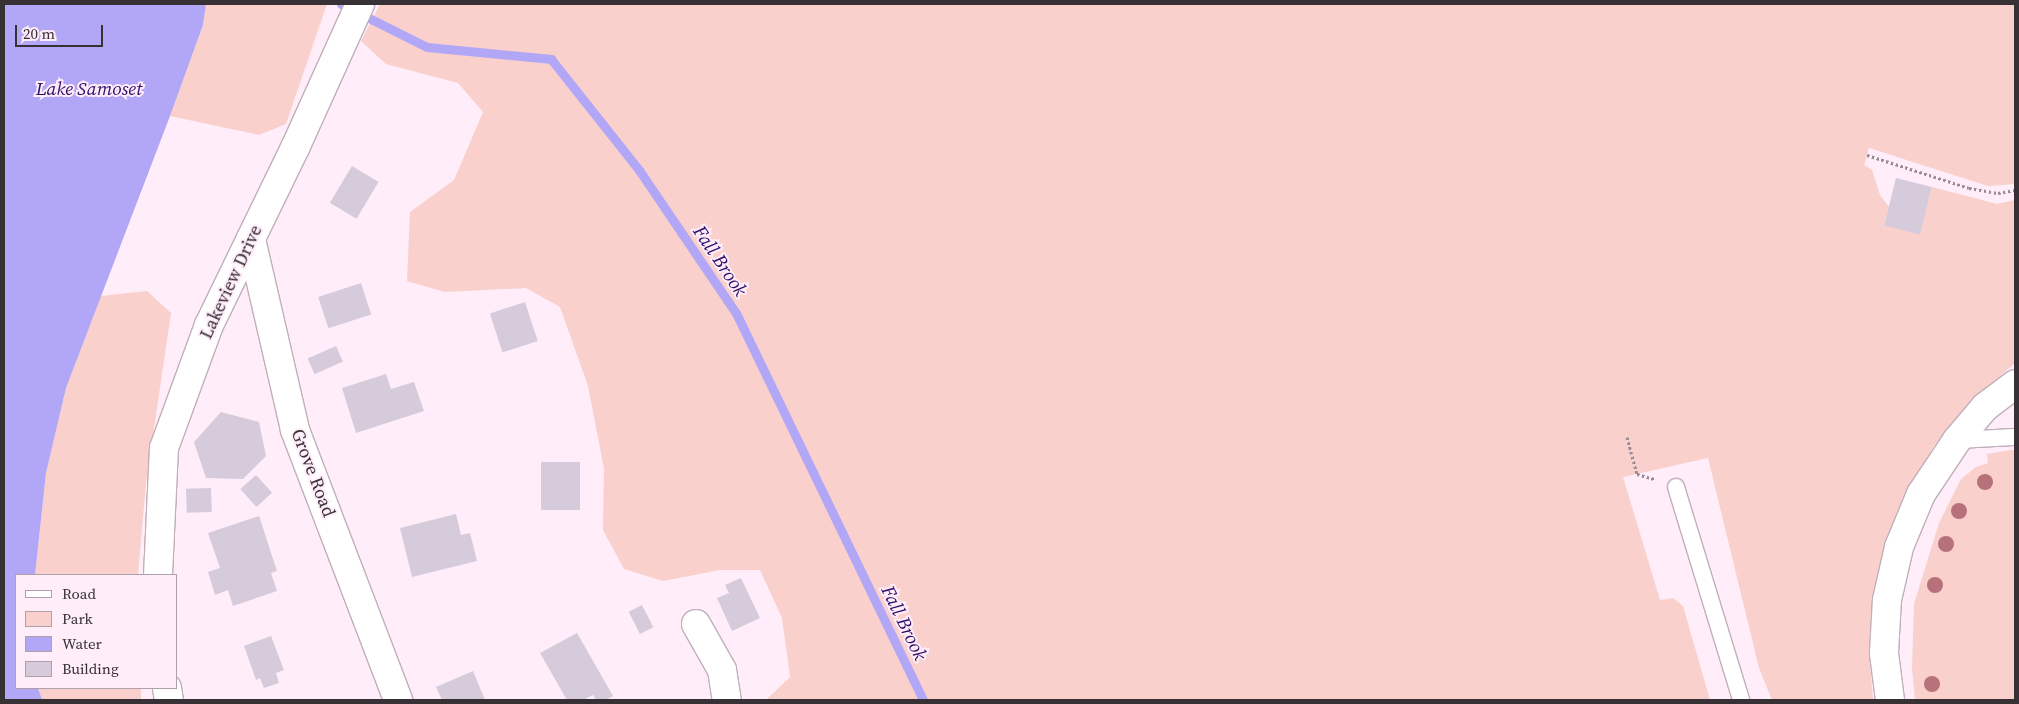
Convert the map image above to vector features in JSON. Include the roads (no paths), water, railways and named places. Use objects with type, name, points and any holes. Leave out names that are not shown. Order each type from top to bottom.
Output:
[{"type":"street","name":"Lakeview Drive","points":[[158,574],[164,448],[209,325],[295,148],[360,4]]},
{"type":"street","name":"Grove Road","points":[[251,239],[295,430],[398,700]]},
{"type":"street","points":[[1890,700],[1884,653],[1887,600],[1899,547],[1920,494],[1957,440],[1985,406],[2015,384]]},
{"type":"street","points":[[696,624],[722,670],[727,700]]},
{"type":"lane","points":[[1957,440],[2015,437]]},
{"type":"lane","points":[[1676,487],[1741,700]]},
{"type":"water","name":"Lake Samoset","points":[[4,4],[206,4],[203,25],[170,116],[66,388],[46,473],[35,574],[15,574],[15,689],[38,689],[42,700],[4,700]]},
{"type":"waterway","name":"Fall Brook","points":[[341,4],[427,47],[551,59],[639,170],[736,313],[923,700]]}]
